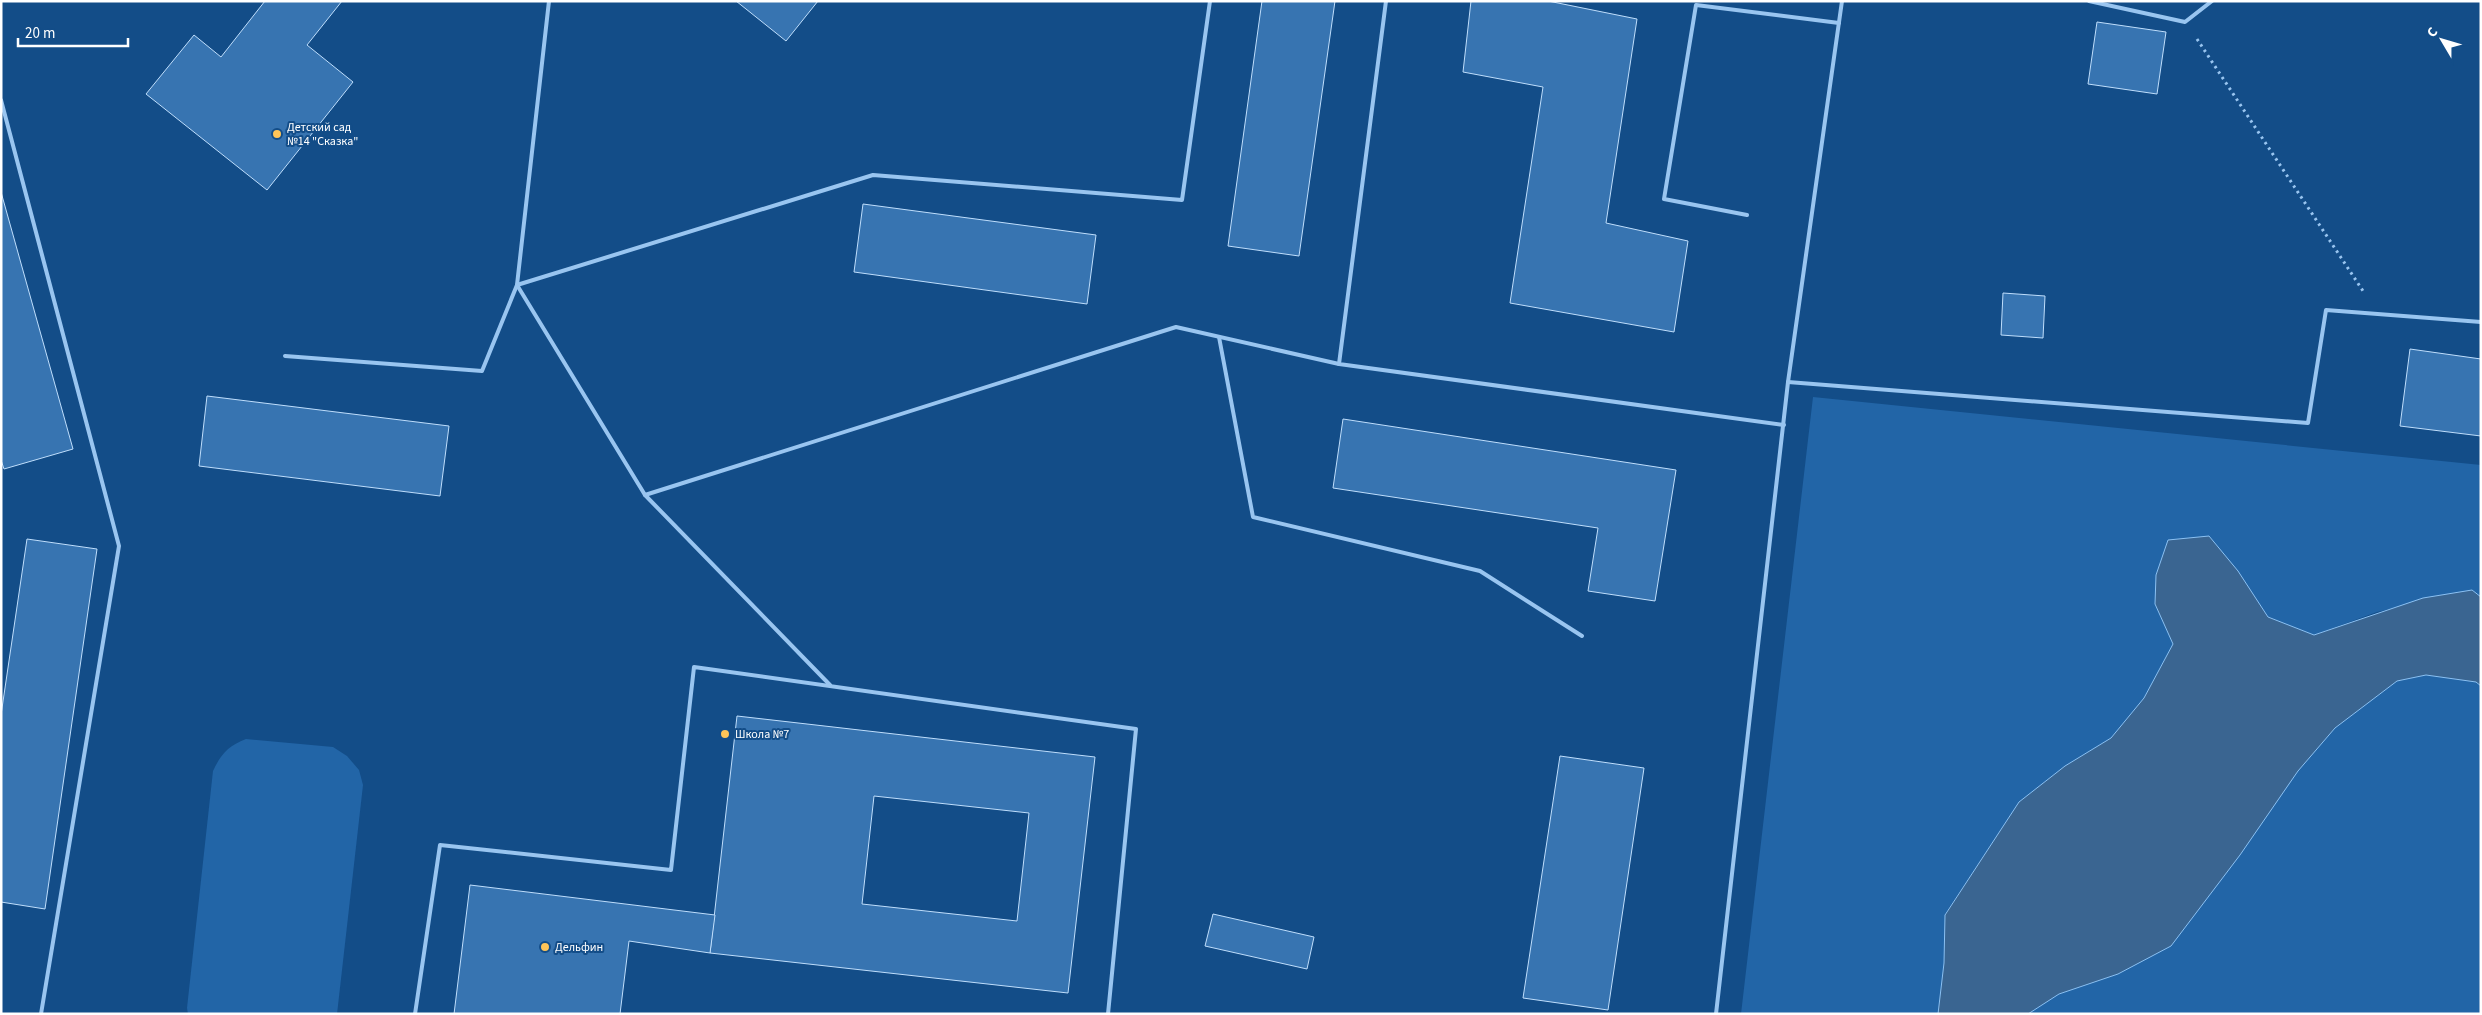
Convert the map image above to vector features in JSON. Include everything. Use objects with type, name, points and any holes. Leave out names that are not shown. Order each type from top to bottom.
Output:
[{"type":"lane","points":[[285,356],[482,371],[517,285],[549,1]]},
{"type":"lane","points":[[517,285],[873,176],[1182,200],[1210,1]]},
{"type":"lane","points":[[1338,364],[1386,1]]},
{"type":"lane","points":[[1716,1014],[1788,382],[1842,1]]},
{"type":"lane","points":[[2089,1],[2185,22],[2212,1]]},
{"type":"lane","points":[[1747,215],[1664,200],[1696,5],[1840,23]]},
{"type":"lane","points":[[1,100],[119,546],[42,1014]]},
{"type":"lane","points":[[517,285],[645,495],[831,686]]},
{"type":"lane","points":[[1788,382],[2308,423],[2326,310],[2481,322]]},
{"type":"lane","points":[[645,495],[1176,327],[1338,364],[1784,425]]},
{"type":"lane","points":[[1219,336],[1253,517],[1480,571],[1582,636]]},
{"type":"lane","points":[[415,1014],[440,845],[671,870],[694,667],[1136,728],[1108,1014]]},
{"type":"path","points":[[2185,22],[2378,314]]},
{"type":"shaded area","points":[[1813,397],[2481,465],[2481,597],[2472,590],[2377,612],[2314,635],[2268,617],[2238,572],[2209,536],[2155,604],[2173,644],[2144,698],[2111,738],[2065,766],[2019,802],[1945,914],[1944,963],[1938,1014],[1741,1014]]},
{"type":"shaded area","points":[[2209,536],[2238,571],[2268,617],[2314,635],[2423,598],[2472,590],[2481,597],[2481,686],[2476,682],[2426,675],[2397,681],[2335,728],[2298,771],[2240,855],[2171,946],[2118,974],[2059,994],[2028,1014],[1938,1014],[1944,963],[1945,915],[2019,802],[2065,766],[2111,738],[2144,698],[2173,644],[2155,604],[2156,575],[2168,540]]},
{"type":"shaded area","points":[[2426,675],[2476,682],[2481,686],[2481,1014],[2028,1014],[2059,994],[2118,974],[2335,728],[2397,681]]},
{"type":"shaded area","points":[[246,739],[333,747],[347,756],[359,770],[363,785],[337,1014],[188,1014],[187,1008],[213,771],[226,751]]},
{"type":"building","points":[[265,1],[342,1],[307,45],[353,82],[267,190],[146,94],[194,35],[221,57]]},
{"type":"building","points":[[736,1],[818,1],[786,41]]},
{"type":"building","points":[[1262,1],[1335,1],[1299,256],[1228,246]]},
{"type":"building","points":[[1471,1],[1548,1],[1637,19],[1606,223],[1688,241],[1674,332],[1510,303],[1543,87],[1463,72]]},
{"type":"building","points":[[2097,22],[2166,32],[2157,94],[2088,84]]},
{"type":"building","points":[[1,192],[73,449],[4,469],[1,460]]},
{"type":"building","points":[[863,204],[1096,235],[1087,304],[854,272]]},
{"type":"building","points":[[2003,293],[2045,296],[2043,338],[2001,335]]},
{"type":"building","points":[[2410,349],[2481,359],[2481,436],[2400,426]]},
{"type":"building","points":[[207,396],[449,426],[440,496],[199,466]]},
{"type":"building","points":[[1343,419],[1676,470],[1655,601],[1588,591],[1598,528],[1333,488]]},
{"type":"building","points":[[27,539],[97,549],[45,909],[1,902],[1,715]]},
{"type":"building","points":[[737,716],[1095,757],[1068,993],[710,953]],"holes":[[[874,796],[1029,813],[1017,921],[862,904]]]},
{"type":"building","points":[[1560,756],[1644,768],[1608,1010],[1523,998]]},
{"type":"building","name":"Дельфин","points":[[470,885],[715,915],[710,953],[629,941],[620,1014],[454,1014]]},
{"type":"building","points":[[1213,914],[1314,937],[1307,969],[1205,946]]},
{"type":"place","name":"Детский сад №14 \"Сказка\"","points":[[277,134]]},
{"type":"place","name":"Школа №7","points":[[725,734]]},
{"type":"place","name":"Дельфин","points":[[545,947]]}]
